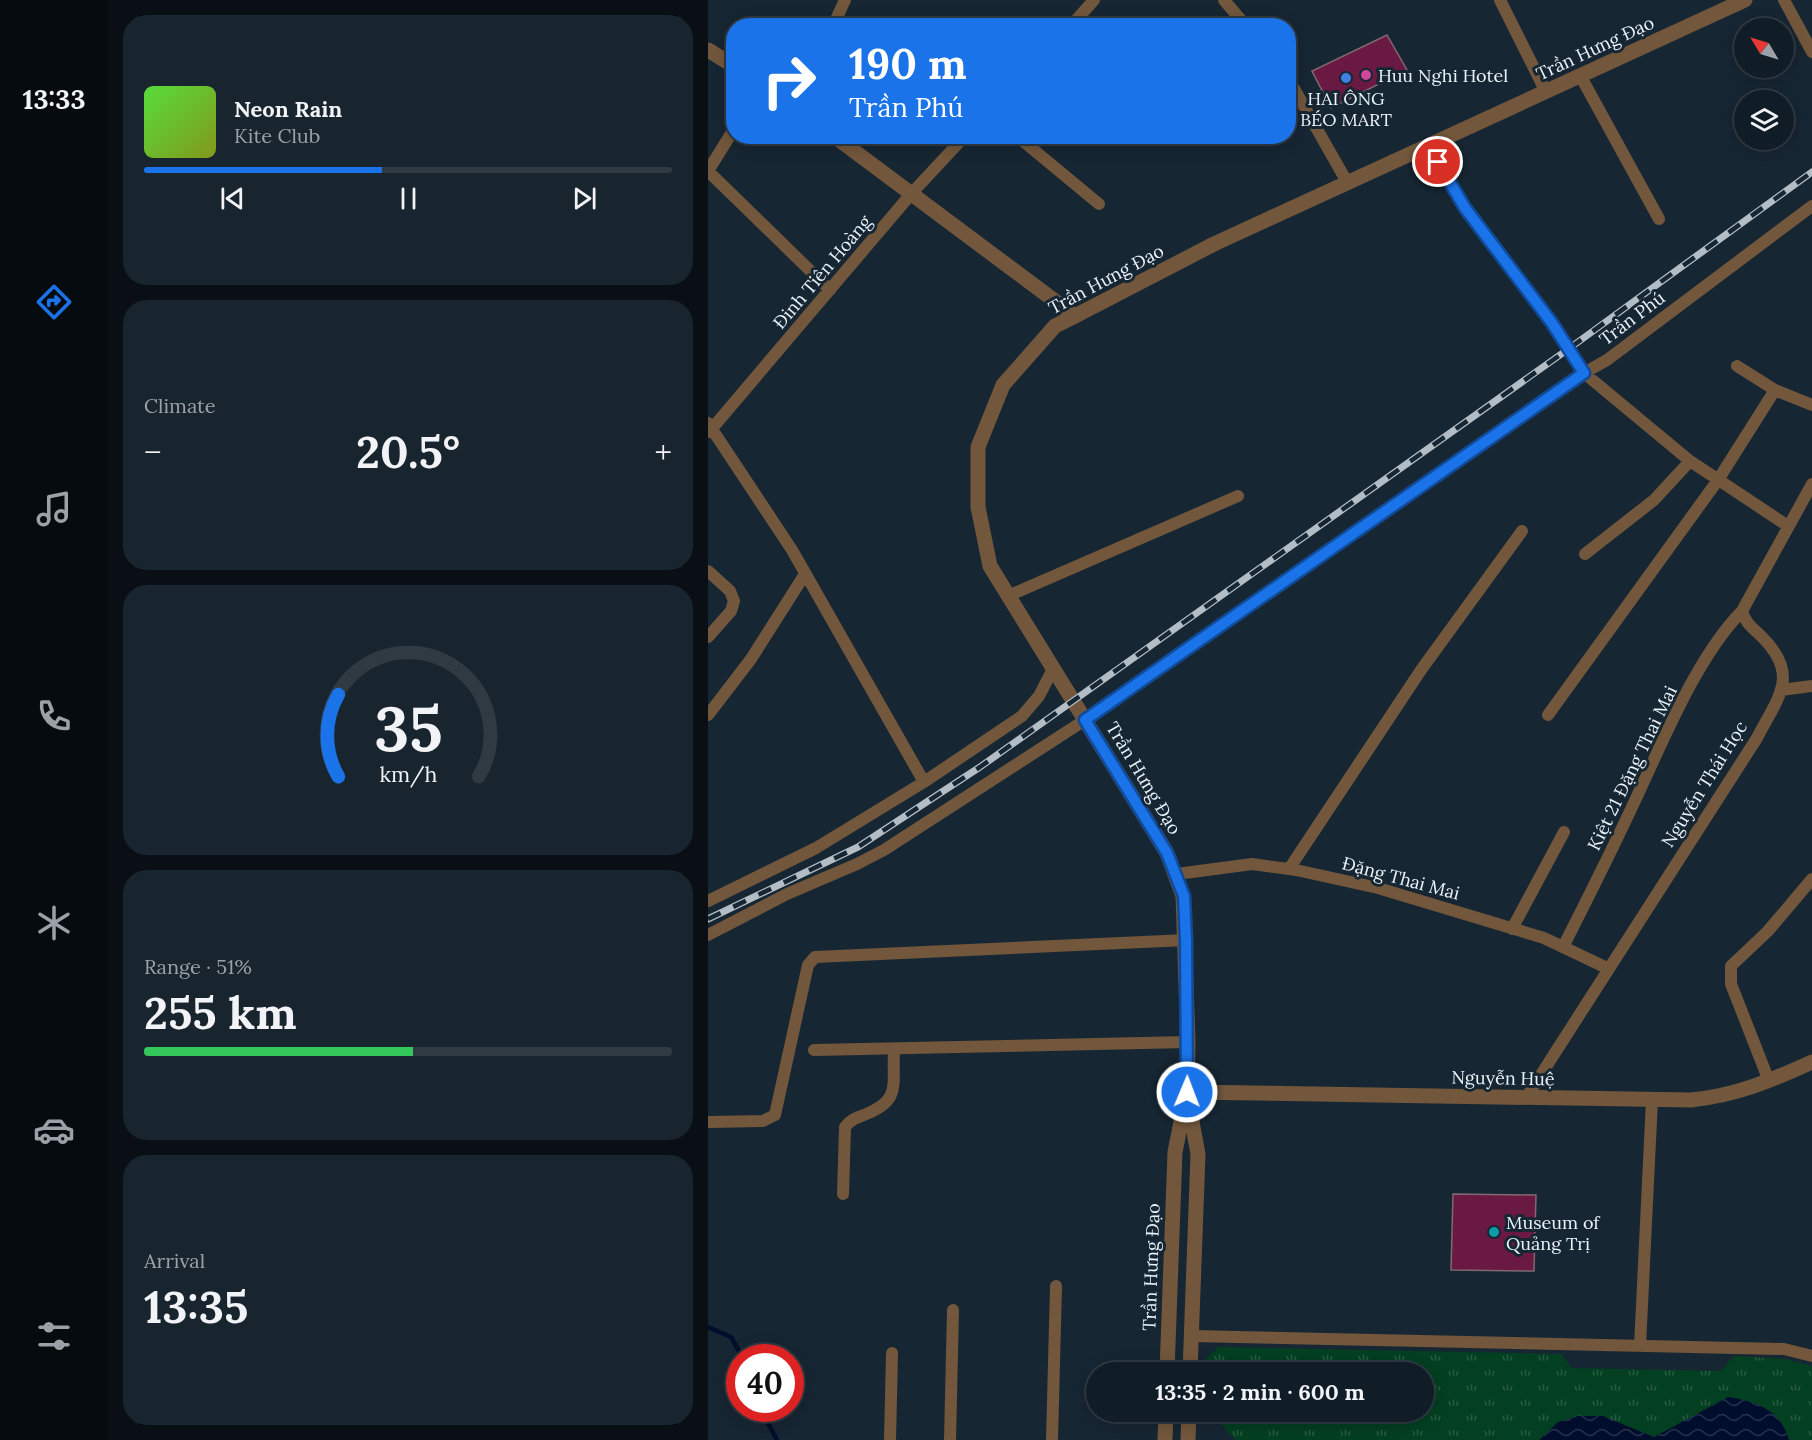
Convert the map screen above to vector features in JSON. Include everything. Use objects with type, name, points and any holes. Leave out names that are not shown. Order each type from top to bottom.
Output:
[{"type":"street","points":[[837,18],[845,0]]},
{"type":"street","points":[[1078,18],[1094,0]]},
{"type":"street","points":[[1224,0],[1239,18]]},
{"type":"street","points":[[1500,0],[1546,92]]},
{"type":"street","name":"Trần Hưng Đạo","points":[[1167,1362],[1175,1152],[1187,1092],[1184,896],[1167,853],[990,566],[978,507],[978,447],[1003,385],[1055,326],[1215,244],[1745,0]]},
{"type":"street","points":[[1784,0],[1812,52]]},
{"type":"street","points":[[708,50],[726,61]]},
{"type":"street","points":[[1581,77],[1659,219]]},
{"type":"street","points":[[1296,92],[1347,182]]},
{"type":"street","points":[[726,142],[708,171],[830,290]]},
{"type":"street","points":[[845,144],[1075,316]]},
{"type":"street","name":"Đinh Tiên Hoàng","points":[[710,428],[911,194],[958,144]]},
{"type":"street","points":[[1027,144],[1099,204]]},
{"type":"street","points":[[1429,146],[1465,208],[1552,323],[1584,373],[1690,461],[1788,526]]},
{"type":"street","name":"Trần Phú","points":[[708,935],[787,894],[884,850],[1085,720],[1584,373],[1607,360],[1812,206]]},
{"type":"street","points":[[1737,366],[1775,390],[1812,405]]},
{"type":"street","points":[[1548,715],[1718,480],[1775,390]]},
{"type":"street","points":[[710,428],[805,574],[924,782]]},
{"type":"street","points":[[1585,554],[1654,500],[1690,461]]},
{"type":"street","points":[[1742,611],[1812,484]]},
{"type":"street","points":[[1008,596],[1238,496]]},
{"type":"street","points":[[1289,869],[1421,670],[1522,531]]},
{"type":"street","points":[[708,571],[730,591],[734,601],[731,611],[708,637]]},
{"type":"street","points":[[708,715],[751,659],[805,574]]},
{"type":"street","name":"Nguyễn Thái Học","points":[[1526,1098],[1607,968],[1757,738],[1781,690],[1784,667],[1776,651],[1744,620],[1742,611]]},
{"type":"street","name":"Kiệt 21 Đặng Thai Mai","points":[[1563,947],[1661,744],[1709,653],[1729,624],[1742,611]]},
{"type":"street","points":[[708,902],[816,848],[924,782],[1022,716],[1039,696],[1053,669]]},
{"type":"street","points":[[1781,690],[1812,686]]},
{"type":"street","points":[[1512,929],[1564,832]]},
{"type":"street","name":"Đặng Thai Mai","points":[[1177,874],[1252,864],[1289,869],[1378,888],[1512,929],[1563,947],[1607,968]]},
{"type":"street","points":[[1769,1082],[1731,984],[1729,972],[1735,962],[1776,923],[1812,879]]},
{"type":"street","points":[[710,1122],[763,1121],[775,1115],[808,965],[815,957],[1186,940]]},
{"type":"street","points":[[814,1050],[1188,1042]]},
{"type":"street","points":[[843,1194],[845,1127],[852,1119],[887,1104],[892,1097],[894,1050]]},
{"type":"street","name":"Nguyễn Huệ","points":[[1187,1092],[1652,1100],[1721,1096],[1769,1082],[1812,1062]]},
{"type":"street","name":"Trần Hưng Đạo","points":[[1187,1092],[1198,1154],[1191,1362]]},
{"type":"street","points":[[1640,1346],[1652,1100]]},
{"type":"street","points":[[1052,1440],[1056,1286]]},
{"type":"street","points":[[950,1440],[953,1310]]},
{"type":"street","points":[[1192,1336],[1784,1349],[1812,1356]]},
{"type":"street","points":[[890,1440],[892,1353]]},
{"type":"street","points":[[1165,1440],[1166,1422]]},
{"type":"street","points":[[1188,1440],[1189,1422]]},
{"type":"green space","points":[[1218,1347],[1562,1354],[1571,1368],[1721,1371],[1734,1356],[1785,1359],[1812,1366],[1812,1440],[1236,1440],[1219,1422],[1434,1422],[1434,1362],[1204,1361]]},
{"type":"water","points":[[1728,1397],[1757,1404],[1774,1414],[1789,1440],[1539,1440],[1558,1422],[1578,1416],[1603,1416],[1654,1437]]},
{"type":"building","points":[[1387,35],[1407,70],[1331,108],[1312,71]]},
{"type":"building","name":"Museum of Quảng Trị","points":[[1453,1194],[1536,1195],[1534,1271],[1451,1270]]},
{"type":"waterway","points":[[708,1327],[731,1337],[735,1344]]},
{"type":"waterway","points":[[767,1422],[777,1440]]},
{"type":"railway","points":[[708,919],[858,847],[980,767],[1567,350],[1812,172]]},
{"type":"place","name":"Huu Nghi Hotel","points":[[1366,75]]},
{"type":"place","name":"HAI ÔNG BÉO MART","points":[[1346,78]]},
{"type":"place","name":"Museum of Quảng Trị","points":[[1494,1232]]},
{"type":"route","points":[[1187,1092],[1184,896],[1167,853],[1085,720],[1584,373],[1567,350],[1552,323],[1465,208],[1438,162]]}]
